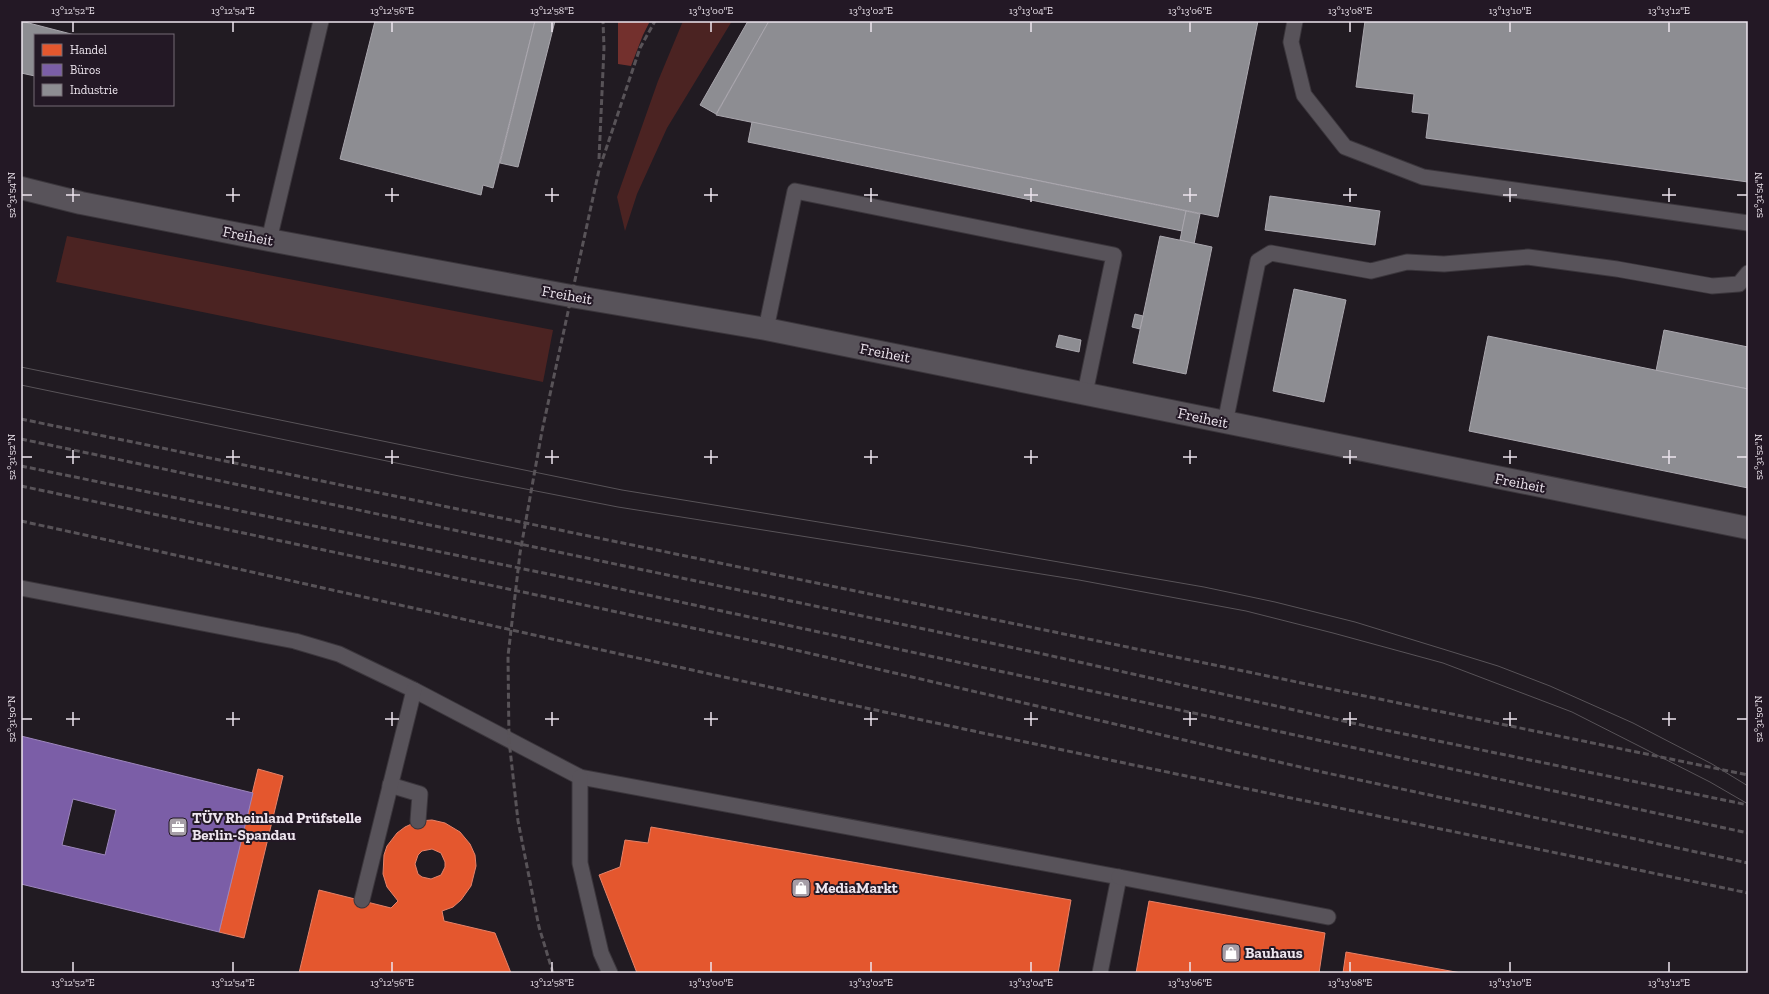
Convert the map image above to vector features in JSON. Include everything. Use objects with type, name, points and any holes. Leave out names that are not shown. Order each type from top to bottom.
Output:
[{"type":"street","name":"Freiheit","points":[[21,188],[80,203],[269,240],[563,295],[766,329],[1748,528]]},
{"type":"lane","points":[[269,240],[321,21]]},
{"type":"lane","points":[[1295,21],[1292,42],[1304,95],[1345,146],[1423,177],[1748,223]]},
{"type":"lane","points":[[766,329],[795,191],[1114,255],[1086,393]]},
{"type":"lane","points":[[1225,423],[1258,260],[1271,252],[1370,271],[1407,262],[1444,264],[1528,257],[1617,269],[1712,286],[1739,284],[1748,273]]},
{"type":"lane","points":[[21,588],[295,641],[339,654],[414,690],[580,776],[1328,917]]},
{"type":"lane","points":[[362,900],[414,690]]},
{"type":"lane","points":[[580,776],[580,863],[601,953],[610,973]]},
{"type":"lane","points":[[390,786],[420,794],[418,821]]},
{"type":"lane","points":[[1100,973],[1119,877]]},
{"type":"shaded area","points":[[618,21],[650,21],[631,66],[618,64]]},
{"type":"shaded area","points":[[683,21],[732,21],[667,128],[637,194],[625,231],[617,197],[658,81]]},
{"type":"shaded area","points":[[67,236],[553,330],[543,382],[56,282]]},
{"type":"building: Handel","points":[[258,769],[283,776],[244,938],[219,932]]},
{"type":"building: Handel","points":[[432,820],[445,823],[460,832],[470,844],[475,855],[476,866],[471,886],[461,900],[453,907],[442,911],[444,921],[495,933],[511,973],[299,973],[319,890],[391,908],[398,901],[387,887],[383,874],[384,855],[387,846],[397,833],[405,827],[418,821]],"holes":[[[432,849],[441,853],[445,862],[445,867],[441,875],[431,879],[422,877],[418,874],[415,864],[418,855],[422,851]]]},
{"type":"building: Handel","name":"MediaMarkt","points":[[651,827],[1071,900],[1058,973],[637,973],[599,875],[620,867],[625,840],[648,843]]},
{"type":"building: Handel","name":"Bauhaus","points":[[1149,901],[1325,933],[1319,973],[1136,973]]},
{"type":"building: Handel","name":"Bauhaus","points":[[1346,952],[1461,973],[1343,973]]},
{"type":"building: Büros","name":"TÜV Rheinland Prüfstelle Berlin-Spandau","points":[[21,736],[253,793],[219,932],[21,884]],"holes":[[[73,799],[116,810],[105,855],[62,845]]]},
{"type":"building: Industrie","points":[[21,21],[71,34],[34,34],[34,76],[21,73]]},
{"type":"building: Industrie","points":[[375,21],[535,21],[493,188],[483,185],[481,195],[340,159]]},
{"type":"building: Industrie","points":[[535,21],[555,21],[518,167],[500,163]]},
{"type":"building: Industrie","points":[[748,21],[769,21],[716,114],[700,105]]},
{"type":"building: Industrie","points":[[769,21],[1258,21],[1218,217],[716,115]]},
{"type":"building: Industrie","points":[[1365,21],[1748,21],[1748,182],[1426,138],[1429,114],[1412,112],[1414,94],[1356,87]]},
{"type":"building: Industrie","points":[[752,122],[1186,211],[1182,231],[748,142]]},
{"type":"building: Industrie","points":[[1270,196],[1380,211],[1375,245],[1265,230]]},
{"type":"building: Industrie","points":[[1186,211],[1200,214],[1194,244],[1180,240]]},
{"type":"building: Industrie","points":[[1160,236],[1212,247],[1186,374],[1133,363]]},
{"type":"building: Industrie","points":[[1294,289],[1346,300],[1324,402],[1273,391]]},
{"type":"building: Industrie","points":[[1135,314],[1143,316],[1140,329],[1132,327]]},
{"type":"building: Industrie","points":[[1664,330],[1748,347],[1748,389],[1656,371]]},
{"type":"building: Industrie","points":[[1059,335],[1081,340],[1079,352],[1056,347]]},
{"type":"building: Industrie","points":[[1488,336],[1748,389],[1748,488],[1469,431]]},
{"type":"tram line","points":[[21,367],[622,490],[966,546],[1204,587],[1275,602],[1355,622],[1498,666],[1550,686],[1633,723],[1712,764],[1748,786]]},
{"type":"tram line","points":[[21,385],[459,476],[618,507],[1079,580],[1246,611],[1443,663],[1572,712],[1710,782],[1748,804]]},
{"type":"railway","points":[[599,159],[604,48],[603,21]]},
{"type":"railway","points":[[553,973],[539,927],[518,821],[509,740],[508,656],[520,553],[542,431],[599,170],[640,48],[655,21]]},
{"type":"railway","points":[[21,419],[1748,775]]},
{"type":"railway","points":[[21,439],[1043,654],[1375,728],[1748,805]]},
{"type":"railway","points":[[21,466],[597,584],[1748,833]]},
{"type":"railway","points":[[21,486],[778,646],[1322,772],[1748,863]]},
{"type":"railway","points":[[21,521],[908,717],[1748,893]]},
{"type":"place","name":"TÜV Rheinland Prüfstelle Berlin-Spandau","points":[[178,827]]},
{"type":"place","name":"MediaMarkt","points":[[801,888]]},
{"type":"place","name":"Bauhaus","points":[[1231,953]]}]
